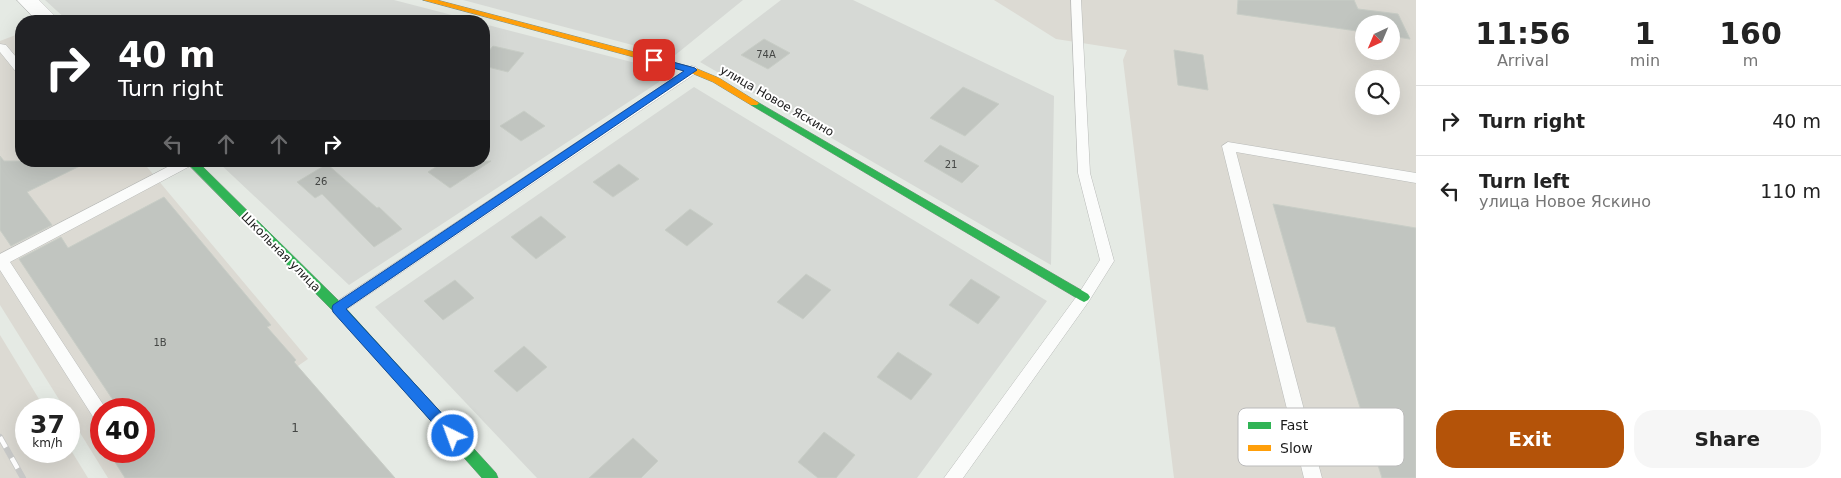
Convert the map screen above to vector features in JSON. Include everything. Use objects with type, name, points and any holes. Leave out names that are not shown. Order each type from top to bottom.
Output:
[{"type":"street","points":[[27,0],[43,15]]},
{"type":"street","name":"улица Новое Яскино","points":[[428,0],[485,15]]},
{"type":"street","name":"улица Новое Яскино","points":[[490,16],[692,70],[716,80],[1084,296]]},
{"type":"street","name":"Школьная улица","points":[[196,167],[338,308],[491,478]]},
{"type":"lane","points":[[952,478],[1107,262],[1084,173],[1076,0]]},
{"type":"lane","points":[[2,47],[15,63]]},
{"type":"lane","points":[[338,308],[692,70]]},
{"type":"lane","points":[[1295,408],[1228,146],[1416,178]]},
{"type":"lane","points":[[90,398],[1,260],[179,167]]},
{"type":"shaded area","points":[[45,0],[394,0],[452,15],[61,15]]},
{"type":"shaded area","points":[[463,0],[743,0],[674,56]]},
{"type":"shaded area","points":[[781,0],[853,0],[1054,96],[1051,265],[700,62]]},
{"type":"shaded area","points":[[994,0],[1416,0],[1416,478],[1174,478],[1123,60],[1127,50],[1056,39]]},
{"type":"shaded area","points":[[490,26],[659,69],[659,82],[349,285],[223,167],[490,167]]},
{"type":"shaded area","points":[[15,35],[15,167],[147,167],[308,359],[134,478],[108,478],[99,463],[155,463],[155,398],[90,398],[90,449],[80,433],[80,398],[58,398],[0,305],[0,41]]},
{"type":"shaded area","points":[[694,87],[1047,301],[917,478],[537,478],[375,307]]},
{"type":"shaded area","points":[[0,335],[38,398],[15,398],[15,463],[79,463],[88,478],[0,478]]},
{"type":"building","points":[[1238,0],[1354,0],[1358,9],[1398,15],[1355,15],[1355,31],[1237,14]]},
{"type":"building","points":[[1400,18],[1410,39],[1400,37]]},
{"type":"building","points":[[764,39],[790,53],[768,69],[741,55]]},
{"type":"building","points":[[493,46],[524,53],[508,72],[490,68],[490,50]]},
{"type":"building","points":[[1174,50],[1203,55],[1208,90],[1178,85]]},
{"type":"building","points":[[963,87],[999,104],[965,136],[930,118]]},
{"type":"building","points":[[524,111],[545,126],[521,141],[500,126]]},
{"type":"building","points":[[940,145],[979,166],[962,183],[924,161]]},
{"type":"building","points":[[0,156],[4,161],[15,161],[15,167],[78,167],[27,192],[52,225],[11,246],[0,230]]},
{"type":"building","points":[[619,164],[639,179],[613,197],[593,182]]},
{"type":"building","points":[[322,167],[330,167],[377,208],[379,207],[402,229],[374,247],[322,194],[315,198],[297,182]]},
{"type":"building","points":[[436,167],[482,167],[450,188],[428,172]]},
{"type":"building","points":[[164,197],[271,325],[267,327],[296,360],[294,362],[395,478],[125,478],[116,463],[155,463],[155,398],[112,398],[19,259],[61,237],[68,248]]},
{"type":"building","points":[[1273,204],[1416,228],[1416,478],[1382,478],[1378,466],[1404,466],[1404,408],[1360,408],[1335,327],[1307,322]]},
{"type":"building","points":[[690,209],[713,224],[687,246],[665,230]]},
{"type":"building","points":[[541,216],[566,237],[536,259],[511,237]]},
{"type":"building","points":[[806,274],[831,290],[803,319],[777,302]]},
{"type":"building","points":[[971,279],[1000,297],[978,324],[949,305]]},
{"type":"building","points":[[455,280],[474,298],[443,320],[424,301]]},
{"type":"building","points":[[524,346],[547,367],[517,392],[494,371]]},
{"type":"building","points":[[898,352],[932,374],[911,400],[877,377]]},
{"type":"building","points":[[824,432],[855,455],[836,478],[818,478],[798,462]]},
{"type":"building","points":[[633,438],[658,461],[641,478],[589,478]]},
{"type":"railway","points":[[0,437],[23,478]]},
{"type":"traffic: fast","points":[[754,103],[1084,297]]},
{"type":"traffic: fast","points":[[196,167],[338,308],[491,478]]},
{"type":"traffic: slow","points":[[427,0],[484,15]]},
{"type":"traffic: slow","points":[[490,17],[692,70],[716,80],[754,103]]},
{"type":"route","points":[[453,436],[338,308],[692,70],[654,60]]}]
